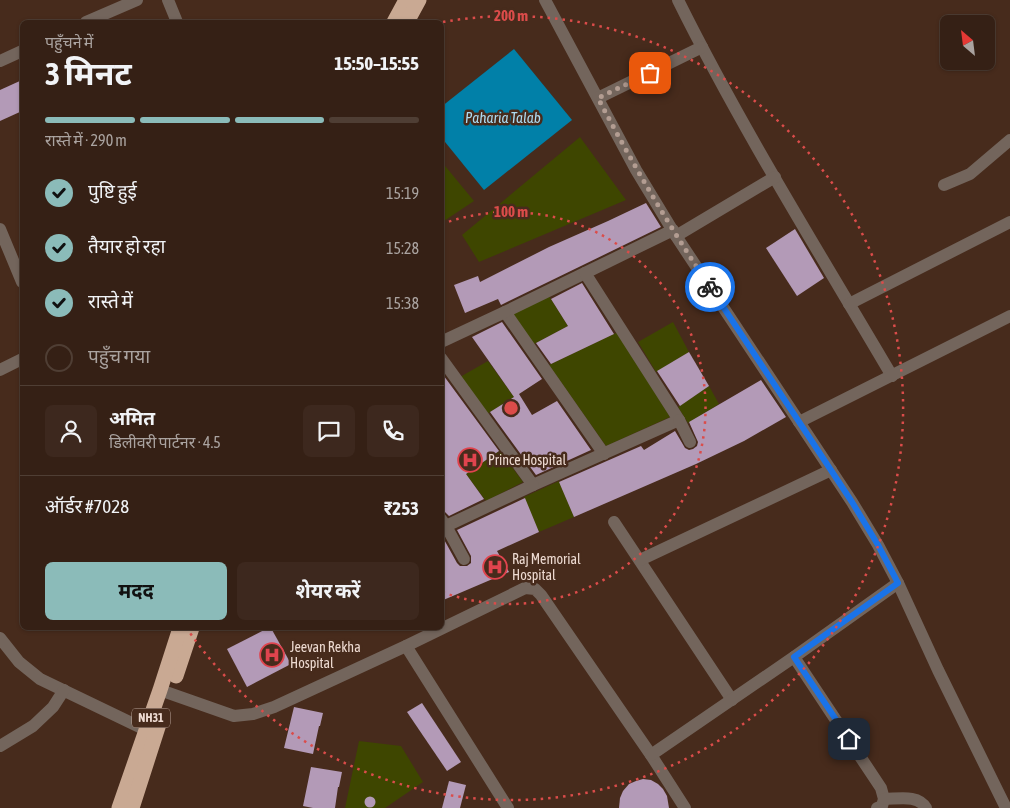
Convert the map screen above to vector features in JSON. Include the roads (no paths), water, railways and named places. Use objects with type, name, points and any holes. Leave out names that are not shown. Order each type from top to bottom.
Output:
[{"type":"highway","points":[[395,20],[406,0]]},
{"type":"highway","points":[[408,20],[419,0]]},
{"type":"highway","name":"NH31","points":[[132,808],[165,692],[180,630]]},
{"type":"highway","name":"NH31","points":[[119,808],[146,730],[165,692],[191,630]]},
{"type":"street","points":[[91,20],[137,0]]},
{"type":"street","points":[[168,0],[176,20]]},
{"type":"street","points":[[545,0],[636,170],[878,545],[1006,808]]},
{"type":"street","points":[[678,0],[719,80],[892,376]]},
{"type":"street","points":[[598,98],[702,47]]},
{"type":"street","points":[[0,61],[20,52]]},
{"type":"street","points":[[944,185],[970,174],[1010,140]]},
{"type":"street","points":[[444,341],[585,273],[675,233],[775,177]]},
{"type":"street","points":[[849,304],[1010,222]]},
{"type":"street","points":[[0,229],[18,257],[20,270]]},
{"type":"street","points":[[585,273],[679,420],[690,442]]},
{"type":"street","points":[[505,312],[604,454]]},
{"type":"street","points":[[799,422],[1010,316]]},
{"type":"street","points":[[0,370],[20,360]]},
{"type":"street","points":[[444,362],[533,485]]},
{"type":"street","points":[[444,522],[533,485],[679,420]]},
{"type":"street","points":[[640,560],[831,470]]},
{"type":"street","points":[[614,522],[732,700]]},
{"type":"street","points":[[444,524],[464,559]]},
{"type":"street","points":[[651,755],[898,583]]},
{"type":"street","points":[[444,627],[525,588],[535,589],[542,595],[685,808]]},
{"type":"street","points":[[165,692],[234,716],[253,714],[274,707],[439,630]]},
{"type":"street","points":[[0,638],[19,662],[40,679],[146,730]]},
{"type":"street","points":[[406,646],[508,808]]},
{"type":"street","points":[[794,657],[881,788],[880,803],[916,799],[924,804],[926,808]]},
{"type":"street","points":[[0,746],[33,726],[53,707],[64,690]]},
{"type":"water","name":"Paharia Talab","points":[[514,49],[572,120],[484,190],[444,141],[444,105]]},
{"type":"place","name":"Prince Hospital","points":[[470,460]]},
{"type":"place","name":"Raj Memorial Hospital","points":[[495,567]]},
{"type":"place","name":"Jeevan Rekha Hospital","points":[[272,655]]}]
